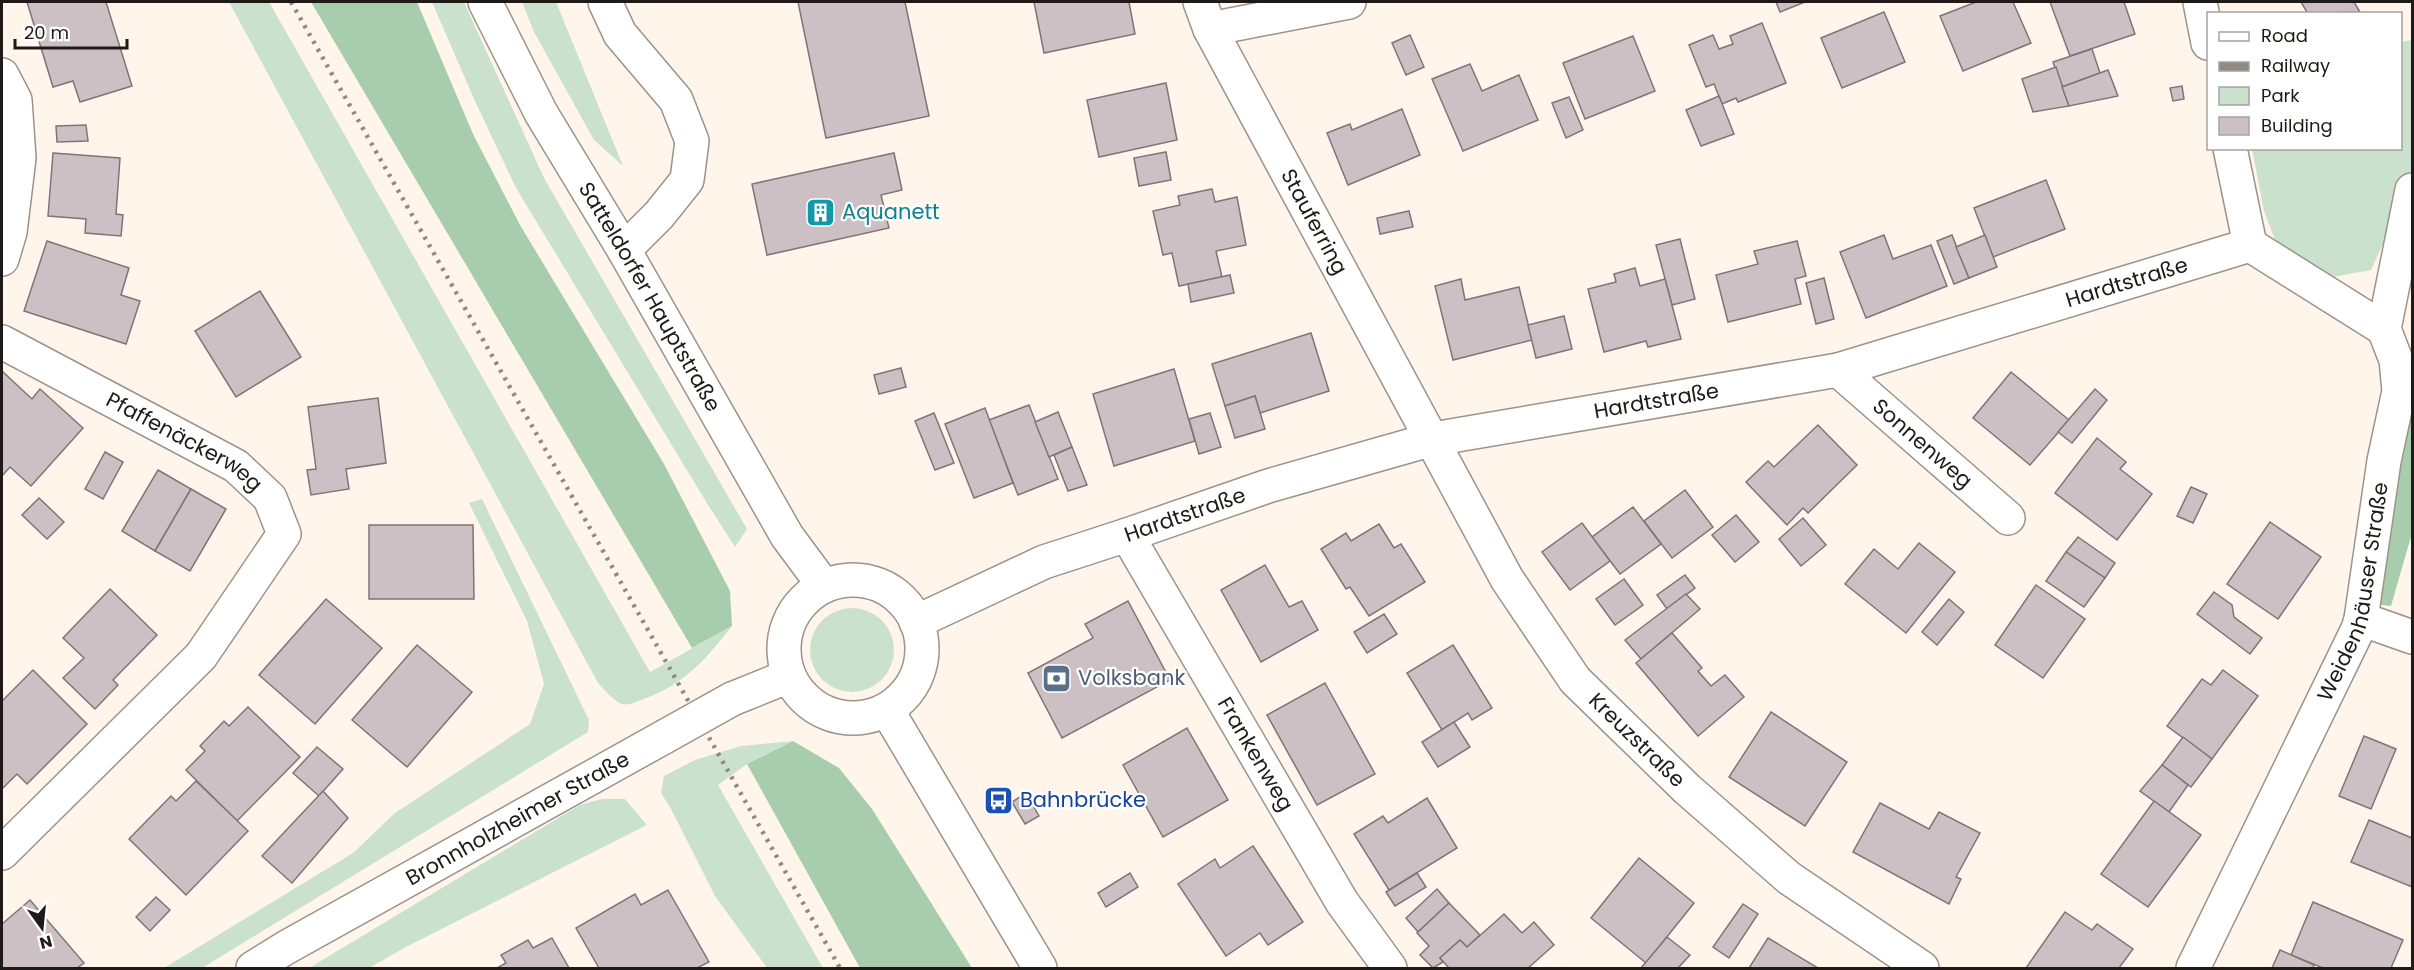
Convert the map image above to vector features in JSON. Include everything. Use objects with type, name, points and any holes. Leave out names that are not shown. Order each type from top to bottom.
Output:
[{"type":"street","name":"Satteldorfer Hauptstraße","points":[[485,2],[542,113],[624,250],[787,536],[824,586]]},
{"type":"street","points":[[605,2],[620,34],[676,100],[692,141],[687,180],[659,215],[624,250]]},
{"type":"street","points":[[1205,15],[1349,2]]},
{"type":"street","points":[[2200,2],[2207,38]]},
{"type":"street","name":"Stauferring","points":[[1205,15],[1433,439]]},
{"type":"street","points":[[2,260],[10,232],[19,158],[6,90]]},
{"type":"street","points":[[2230,150],[2250,245],[2384,329],[2412,190]]},
{"type":"street","name":"Hardtstraße","points":[[916,622],[1044,562],[1127,536],[1268,486],[1433,439],[1838,370],[2250,245]]},
{"type":"street","name":"Weidenhäuser Straße","points":[[2193,969],[2353,640],[2361,619],[2384,462],[2399,391],[2396,360],[2384,329]]},
{"type":"street","name":"Pfaffenäckerweg","points":[[2,342],[236,466],[270,498],[284,534],[201,656],[2,853]]},
{"type":"street","name":"Sonnenweg","points":[[1838,370],[2008,518]]},
{"type":"street","name":"Kreuzstraße","points":[[1433,439],[1507,579],[1575,680],[1687,789],[1788,878],[1922,969]]},
{"type":"street","name":"Frankenweg","points":[[1127,536],[1342,902],[1390,969]]},
{"type":"street","points":[[843,580],[864,580],[884,587],[901,599],[916,622],[921,636],[922,657],[916,679],[904,697],[887,710],[867,718],[844,719],[823,713],[805,700],[789,676],[784,661],[784,638],[791,616],[805,598],[824,586],[843,580]]},
{"type":"street","points":[[2361,619],[2412,637]]},
{"type":"street","name":"Bronnholzheimer Straße","points":[[253,969],[287,946],[732,699],[789,676]]},
{"type":"street","points":[[887,710],[1040,969]]},
{"type":"green space","points":[[229,2],[269,2],[650,672],[732,626],[704,660],[671,686],[644,699],[622,704],[598,683]]},
{"type":"green space","points":[[311,2],[417,2],[473,134],[520,225],[664,464],[730,591],[732,626],[692,648]]},
{"type":"green space","points":[[432,2],[464,2],[544,178],[747,529],[735,547],[516,188]]},
{"type":"green space","points":[[522,2],[556,2],[623,166],[594,140],[534,32]]},
{"type":"green space","points":[[2412,40],[2412,171],[2402,202],[2371,270],[2333,277],[2278,248],[2264,211],[2252,150],[2402,150],[2402,42]]},
{"type":"green space","points":[[2412,409],[2412,533],[2391,606],[2372,604]]},
{"type":"green space","points":[[482,499],[589,720],[588,732],[202,968],[164,968],[353,853],[395,813],[530,724],[544,684],[527,621],[469,503]]},
{"type":"green space","points":[[844,608],[860,608],[876,615],[887,626],[894,642],[891,666],[882,680],[860,692],[844,692],[828,685],[817,674],[810,658],[810,642],[817,626],[828,615]]},
{"type":"green space","points":[[793,741],[747,764],[718,785],[823,968],[767,968],[715,896],[661,793],[664,776],[695,760],[741,746]]},
{"type":"green space","points":[[793,741],[839,768],[872,809],[972,968],[860,968],[747,764]]},
{"type":"green space","points":[[602,799],[625,799],[647,825],[369,968],[309,968],[580,805]]},
{"type":"building","points":[[27,2],[106,2],[132,86],[80,102],[73,81],[53,87]]},
{"type":"building","points":[[798,2],[905,2],[929,116],[826,138]]},
{"type":"building","points":[[1034,2],[1129,2],[1135,34],[1044,53]]},
{"type":"building","points":[[1776,2],[1805,2],[1780,12]]},
{"type":"building","points":[[1976,2],[2013,2],[2031,43],[1963,71],[1940,16]]},
{"type":"building","points":[[2050,2],[2124,2],[2135,34],[2070,56]]},
{"type":"building","points":[[2301,2],[2354,2],[2360,12],[2307,12]]},
{"type":"building","points":[[1884,12],[1905,62],[1842,88],[1821,38]]},
{"type":"building","points":[[1762,23],[1786,83],[1738,102],[1736,98],[1722,104],[1714,84],[1706,87],[1689,45],[1713,35],[1719,49],[1733,44],[1730,36]]},
{"type":"building","points":[[1410,35],[1424,67],[1406,75],[1392,43]]},
{"type":"building","points":[[1633,36],[1655,91],[1585,119],[1563,63]]},
{"type":"building","points":[[2092,49],[2100,73],[2062,87],[2053,62]]},
{"type":"building","points":[[1470,64],[1482,91],[1519,75],[1538,120],[1463,151],[1432,79]]},
{"type":"building","points":[[2056,67],[2069,106],[2033,112],[2022,79]]},
{"type":"building","points":[[2108,70],[2118,96],[2069,106],[2062,87]]},
{"type":"building","points":[[1166,83],[1177,140],[1099,157],[1087,100]]},
{"type":"building","points":[[2182,86],[2184,99],[2173,101],[2170,88]]},
{"type":"building","points":[[1719,96],[1734,134],[1701,146],[1686,110]]},
{"type":"building","points":[[1569,97],[1583,130],[1566,138],[1552,103]]},
{"type":"building","points":[[1402,109],[1420,155],[1348,185],[1327,133],[1350,124],[1352,130]]},
{"type":"building","points":[[86,125],[88,141],[57,142],[56,126]]},
{"type":"building","points":[[1166,152],[1171,180],[1139,186],[1134,158]]},
{"type":"building","points":[[53,153],[120,158],[116,214],[123,215],[121,236],[85,233],[86,219],[48,216]]},
{"type":"building","name":"Aquanett","points":[[894,153],[902,190],[881,195],[889,228],[767,255],[752,184]]},
{"type":"building","points":[[2046,180],[2065,229],[1993,257],[1974,208]]},
{"type":"building","points":[[1212,189],[1215,202],[1237,197],[1246,245],[1216,251],[1222,277],[1179,286],[1172,253],[1163,255],[1153,211],[1180,205],[1178,196]]},
{"type":"building","points":[[1409,211],[1413,227],[1380,234],[1377,218]]},
{"type":"building","points":[[1884,235],[1893,259],[1931,245],[1947,286],[1866,318],[1840,252]]},
{"type":"building","points":[[1952,235],[1969,278],[1954,284],[1937,241]]},
{"type":"building","points":[[1985,235],[1997,267],[1969,278],[1956,247]]},
{"type":"building","points":[[1680,239],[1695,299],[1672,305],[1656,245]]},
{"type":"building","points":[[47,241],[129,268],[121,295],[140,301],[126,344],[24,311]]},
{"type":"building","points":[[1797,241],[1806,276],[1795,279],[1801,304],[1728,322],[1716,275],[1758,264],[1754,251]]},
{"type":"building","points":[[1635,268],[1640,286],[1665,279],[1681,339],[1648,347],[1646,341],[1604,352],[1588,289],[1616,282],[1614,274]]},
{"type":"building","points":[[1230,275],[1234,293],[1191,302],[1188,284]]},
{"type":"building","points":[[1824,278],[1834,319],[1816,324],[1806,283]]},
{"type":"building","points":[[1461,279],[1465,300],[1519,287],[1532,340],[1453,360],[1435,286]]},
{"type":"building","points":[[260,291],[301,357],[236,397],[195,331]]},
{"type":"building","points":[[1564,316],[1572,349],[1536,358],[1528,325]]},
{"type":"building","points":[[1311,333],[1329,391],[1260,413],[1255,396],[1225,406],[1212,364]]},
{"type":"building","points":[[901,368],[906,387],[879,394],[874,375]]},
{"type":"building","points":[[1174,369],[1195,441],[1114,466],[1093,394]]},
{"type":"building","points":[[2,371],[32,399],[40,389],[83,428],[31,486],[10,467],[2,476]]},
{"type":"building","points":[[2011,372],[2069,420],[2030,465],[1973,418]]},
{"type":"building","points":[[2095,389],[2107,400],[2072,443],[2058,432]]},
{"type":"building","points":[[1255,396],[1265,429],[1235,438],[1225,406]]},
{"type":"building","points":[[378,398],[386,463],[346,469],[349,489],[311,495],[307,470],[316,469],[308,407]]},
{"type":"building","points":[[1029,405],[1058,479],[1018,495],[989,420]]},
{"type":"building","points":[[985,408],[1013,483],[974,498],[945,424]]},
{"type":"building","points":[[1058,412],[1072,447],[1049,457],[1035,422]]},
{"type":"building","points":[[934,413],[954,463],[935,470],[915,421]]},
{"type":"building","points":[[1210,413],[1221,447],[1199,454],[1189,419]]},
{"type":"building","points":[[1818,425],[1857,465],[1808,513],[1803,508],[1787,525],[1746,482],[1768,461],[1774,467]]},
{"type":"building","points":[[2097,438],[2126,462],[2120,469],[2152,494],[2117,540],[2055,493]]},
{"type":"building","points":[[1072,447],[1087,485],[1068,491],[1054,455]]},
{"type":"building","points":[[105,452],[123,462],[103,499],[85,489]]},
{"type":"building","points":[[158,470],[191,489],[155,551],[122,531]]},
{"type":"building","points":[[2191,487],[2207,494],[2193,523],[2177,516]]},
{"type":"building","points":[[191,489],[226,509],[190,571],[155,551]]},
{"type":"building","points":[[1685,490],[1713,527],[1672,558],[1644,521]]},
{"type":"building","points":[[39,498],[64,522],[47,539],[22,515]]},
{"type":"building","points":[[1633,507],[1661,544],[1620,574],[1592,537]]},
{"type":"building","points":[[1736,515],[1759,542],[1735,562],[1712,535]]},
{"type":"building","points":[[1803,518],[1826,545],[1801,566],[1779,539]]},
{"type":"building","points":[[2270,522],[2321,557],[2278,619],[2227,584]]},
{"type":"building","points":[[1582,523],[1610,561],[1570,590],[1542,552]]},
{"type":"building","points":[[1379,524],[1394,548],[1401,544],[1425,582],[1369,616],[1350,587],[1346,589],[1321,549],[1346,533],[1351,541]]},
{"type":"building","points":[[369,525],[473,525],[474,599],[369,599]]},
{"type":"building","points":[[2078,537],[2115,563],[2105,578],[2066,552]]},
{"type":"building","points":[[1919,543],[1955,572],[1906,633],[1845,584],[1874,549],[1898,569]]},
{"type":"building","points":[[2066,552],[2105,578],[2084,607],[2046,581]]},
{"type":"building","points":[[1265,565],[1289,607],[1302,601],[1318,630],[1261,662],[1221,590]]},
{"type":"building","points":[[1685,575],[1695,588],[1667,609],[1657,595]]},
{"type":"building","points":[[1624,579],[1643,605],[1615,625],[1596,599]]},
{"type":"building","points":[[2036,585],[2085,619],[2043,678],[1995,645]]},
{"type":"building","points":[[110,589],[157,635],[113,680],[118,685],[95,709],[63,678],[84,658],[63,638]]},
{"type":"building","points":[[2214,592],[2232,605],[2234,617],[2262,638],[2250,654],[2197,614]]},
{"type":"building","points":[[1686,594],[1700,609],[1641,659],[1625,640]]},
{"type":"building","points":[[326,599],[382,648],[315,724],[259,675]]},
{"type":"building","points":[[1949,599],[1964,612],[1937,645],[1922,632]]},
{"type":"building","points":[[1128,601],[1170,680],[1062,738],[1028,673],[1093,638],[1085,624]]},
{"type":"building","points":[[1384,614],[1397,634],[1367,653],[1354,632]]},
{"type":"building","points":[[1672,633],[1702,668],[1698,671],[1711,686],[1725,675],[1744,697],[1698,736],[1636,663]]},
{"type":"building","points":[[417,645],[472,692],[407,767],[352,720]]},
{"type":"building","points":[[1453,645],[1492,708],[1472,720],[1468,713],[1442,730],[1407,673]]},
{"type":"building","points":[[33,670],[87,724],[27,784],[17,774],[2,789],[2,701]]},
{"type":"building","points":[[2223,670],[2258,696],[2212,759],[2167,726],[2202,679],[2211,685]]},
{"type":"building","points":[[1325,683],[1375,774],[1317,805],[1267,715]]},
{"type":"building","points":[[248,707],[300,757],[237,821],[186,770],[205,751],[200,746],[224,721],[229,726]]},
{"type":"building","points":[[1771,712],[1847,762],[1805,826],[1729,777]]},
{"type":"building","points":[[1454,722],[1470,747],[1438,767],[1422,742]]},
{"type":"building","points":[[1187,728],[1228,800],[1163,837],[1123,765]]},
{"type":"building","points":[[2364,736],[2396,749],[2371,809],[2339,796]]},
{"type":"building","points":[[2183,737],[2212,759],[2191,787],[2162,765]]},
{"type":"building","points":[[317,747],[343,769],[319,796],[293,773]]},
{"type":"building","points":[[2162,765],[2188,785],[2169,812],[2140,791]]},
{"type":"building","points":[[196,781],[248,831],[186,895],[129,839],[171,796],[176,801]]},
{"type":"building","points":[[323,791],[348,818],[292,883],[262,856]]},
{"type":"building","points":[[1026,793],[1039,816],[1025,824],[1012,802]]},
{"type":"building","points":[[1427,798],[1457,848],[1389,890],[1354,834],[1383,816],[1388,823]]},
{"type":"building","points":[[2154,801],[2201,835],[2148,907],[2101,874]]},
{"type":"building","points":[[1880,803],[1929,829],[1939,812],[1980,833],[1956,877],[1961,879],[1949,904],[1853,852]]},
{"type":"building","points":[[2369,820],[2412,838],[2412,887],[2351,862]]},
{"type":"building","points":[[1253,846],[1303,922],[1268,945],[1260,933],[1226,956],[1178,884],[1215,859],[1220,868]]},
{"type":"building","points":[[1639,858],[1694,903],[1646,963],[1591,918]]},
{"type":"building","points":[[1130,873],[1138,887],[1106,907],[1098,893]]},
{"type":"building","points":[[1417,873],[1426,887],[1395,906],[1386,892]]},
{"type":"building","points":[[1437,889],[1449,903],[1418,932],[1406,918]]},
{"type":"building","points":[[668,890],[709,962],[697,968],[599,968],[576,928],[635,894],[641,905]]},
{"type":"building","points":[[156,897],[170,910],[150,931],[136,917]]},
{"type":"building","points":[[30,900],[84,963],[77,968],[2,968],[2,924]]},
{"type":"building","points":[[2313,902],[2403,940],[2391,968],[2323,968],[2291,955]]},
{"type":"building","points":[[1449,903],[1480,935],[1467,947],[1460,940],[1440,958],[1443,962],[1433,968],[1420,955],[1429,946],[1417,933]]},
{"type":"building","points":[[1743,904],[1758,914],[1729,958],[1713,947]]},
{"type":"building","points":[[2065,912],[2092,930],[2097,924],[2133,949],[2119,968],[2026,968]]},
{"type":"building","points":[[1504,914],[1522,933],[1534,922],[1554,945],[1528,968],[1449,968],[1440,958],[1460,940],[1467,947]]},
{"type":"building","points":[[1667,937],[1690,955],[1678,968],[1641,968]]},
{"type":"building","points":[[552,938],[569,968],[497,968],[506,963],[501,955],[528,940],[533,948]]},
{"type":"building","points":[[1768,938],[1818,968],[1749,968]]},
{"type":"building","points":[[2280,950],[2314,965],[2313,968],[2272,968]]},
{"type":"railway","points":[[291,2],[840,968]]},
{"type":"place","name":"Aquanett","points":[[821,212]]},
{"type":"place","name":"Volksbank","points":[[1057,678]]},
{"type":"place","name":"Bahnbrücke","points":[[999,800]]}]
